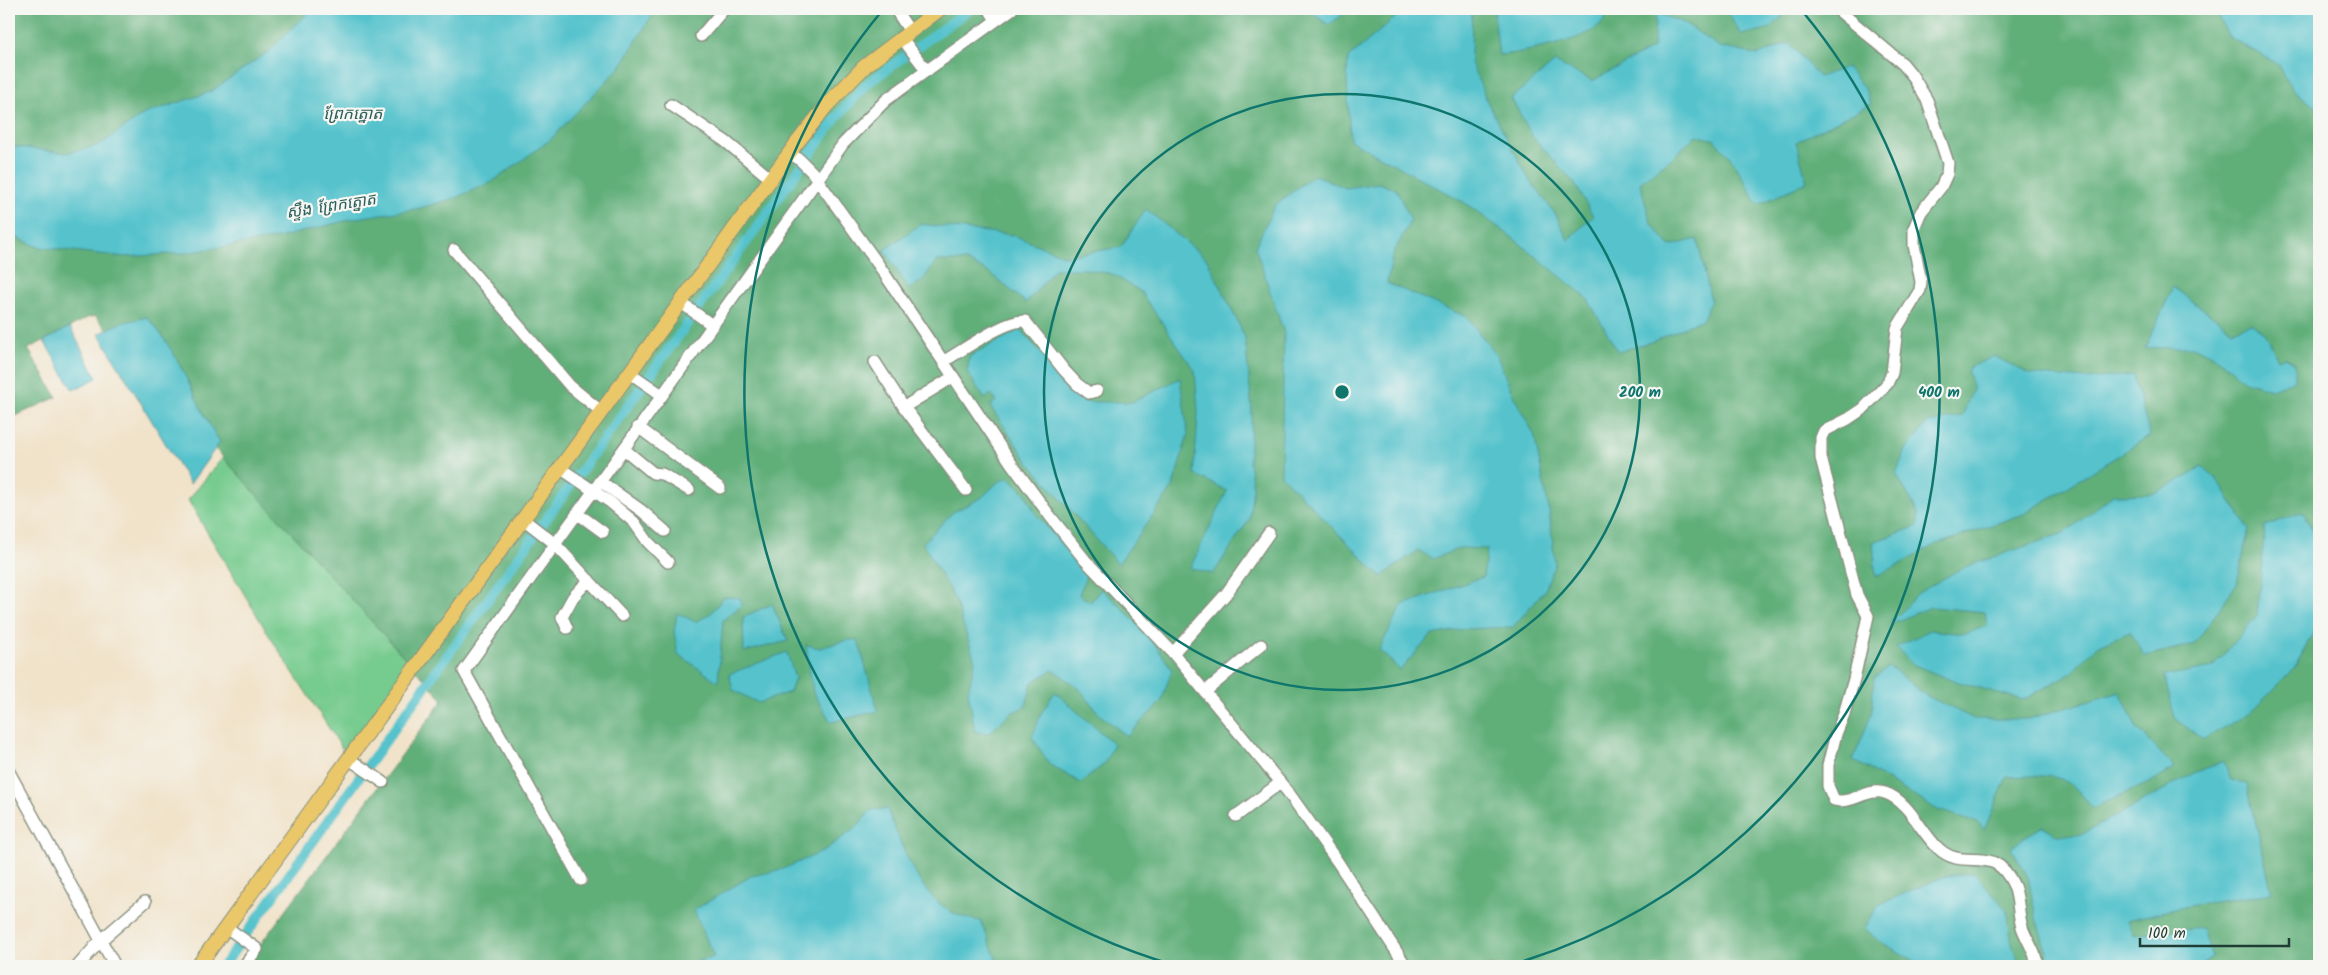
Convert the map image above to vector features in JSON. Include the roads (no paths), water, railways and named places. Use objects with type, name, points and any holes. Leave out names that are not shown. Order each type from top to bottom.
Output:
[{"type":"main road","points":[[198,966],[231,931],[528,523],[560,468],[602,412],[636,376],[680,302],[771,179],[794,156],[845,86],[905,34],[940,9]]},
{"type":"street","points":[[701,36],[724,9]]},
{"type":"street","points":[[895,9],[905,34],[927,71]]},
{"type":"street","points":[[581,880],[464,671],[552,541],[576,513],[593,485],[624,449],[659,393],[712,325],[815,177],[886,100],[927,71],[992,13],[1012,9]]},
{"type":"street","points":[[1837,9],[1903,64],[1912,75],[1932,113],[1948,163],[1947,174],[1941,186],[1920,212],[1914,228],[1914,245],[1920,290],[1897,328],[1892,374],[1875,398],[1848,419],[1824,431],[1821,438],[1821,458],[1857,595],[1868,616],[1854,679],[1828,765],[1828,786],[1834,800],[1840,802],[1877,792],[1891,796],[1906,808],[1943,852],[1961,859],[1980,858],[1997,863],[2005,869],[2015,889],[2022,928],[2034,954],[2036,966]]},
{"type":"street","points":[[671,106],[725,141],[771,179]]},
{"type":"street","points":[[794,156],[815,177],[944,361],[1011,463],[1085,560],[1174,653],[1280,783],[1337,861],[1406,966]]},
{"type":"street","points":[[454,250],[570,386],[602,412]]},
{"type":"street","points":[[680,302],[712,325]]},
{"type":"street","points":[[944,361],[1006,326],[1017,321],[1025,321],[1077,384],[1089,393],[1097,391]]},
{"type":"street","points":[[875,362],[904,407],[966,490]]},
{"type":"street","points":[[636,376],[659,393]]},
{"type":"street","points":[[904,407],[953,377]]},
{"type":"street","points":[[638,427],[720,488]]},
{"type":"street","points":[[624,449],[653,473],[662,474],[689,490]]},
{"type":"street","points":[[560,468],[572,476],[642,511],[665,531]]},
{"type":"street","points":[[593,485],[634,522],[648,542],[668,562]]},
{"type":"street","points":[[576,513],[603,532]]},
{"type":"street","points":[[528,523],[552,541],[622,616]]},
{"type":"street","points":[[1174,653],[1226,594],[1269,532]]},
{"type":"street","points":[[567,628],[562,617],[573,597],[589,580]]},
{"type":"street","points":[[1206,691],[1260,645]]},
{"type":"street","points":[[354,762],[379,778]]},
{"type":"street","points":[[9,772],[115,966]]},
{"type":"street","points":[[1236,816],[1280,783]]},
{"type":"street","points":[[78,966],[100,940],[146,902]]},
{"type":"street","points":[[231,931],[257,949],[244,966]]},
{"type":"water","name":"ព្រែកត្នោត","points":[[312,9],[656,9],[620,67],[550,140],[492,182],[455,198],[416,209],[357,218],[278,238],[185,253],[125,257],[38,247],[9,234],[9,146],[67,153],[99,145],[144,114],[210,92],[269,51]]},
{"type":"water","points":[[1307,9],[1350,9],[1329,25]]},
{"type":"water","points":[[1405,9],[1472,9],[1471,62],[1487,101],[1529,179],[1556,215],[1568,240],[1593,216],[1575,184],[1533,137],[1511,98],[1555,62],[1592,81],[1653,48],[1656,13],[1684,23],[1720,47],[1758,55],[1789,43],[1819,77],[1847,67],[1866,91],[1871,104],[1796,142],[1807,182],[1758,205],[1734,162],[1715,140],[1696,135],[1673,157],[1640,183],[1651,223],[1670,246],[1697,239],[1711,300],[1703,319],[1654,341],[1618,352],[1587,298],[1513,238],[1465,203],[1350,140],[1347,80],[1348,58]]},
{"type":"water","points":[[1496,9],[1611,9],[1597,28],[1576,38],[1522,52],[1499,55],[1494,14]]},
{"type":"water","points":[[1724,9],[1789,9],[1771,28],[1742,35]]},
{"type":"water","points":[[2225,9],[2319,9],[2319,110],[2291,88],[2279,65],[2229,37],[2218,17]]},
{"type":"water","points":[[1314,175],[1346,188],[1378,183],[1396,189],[1411,220],[1393,254],[1387,283],[1467,317],[1497,356],[1513,395],[1534,434],[1549,510],[1555,563],[1545,590],[1513,627],[1464,629],[1432,635],[1400,670],[1379,650],[1402,605],[1483,577],[1487,549],[1460,548],[1433,559],[1418,550],[1381,577],[1281,475],[1284,333],[1255,247],[1275,205]]},
{"type":"water","points":[[1146,209],[1207,259],[1245,337],[1252,410],[1249,462],[1253,488],[1249,520],[1213,574],[1190,568],[1227,491],[1194,474],[1198,412],[1195,371],[1140,291],[1112,274],[1085,269],[1055,269],[1026,303],[990,273],[966,261],[937,261],[922,281],[909,289],[884,250],[921,224],[1013,235],[1065,256],[1121,247]]},
{"type":"water","points":[[2173,287],[2232,330],[2251,323],[2266,334],[2278,360],[2285,357],[2295,363],[2295,380],[2272,389],[2244,381],[2219,359],[2195,347],[2145,348]]},
{"type":"water","points":[[147,317],[159,331],[178,361],[220,442],[190,484],[99,334],[120,323]]},
{"type":"water","points":[[70,327],[97,378],[73,390],[44,341]]},
{"type":"water","points":[[1020,329],[1084,402],[1133,402],[1180,378],[1188,434],[1173,487],[1118,564],[1029,463],[990,406],[996,401],[991,394],[985,399],[967,372],[970,356]]},
{"type":"water","points":[[1994,356],[2029,374],[2086,379],[2133,375],[2150,436],[2024,514],[1935,545],[1876,577],[1873,542],[1918,526],[1918,513],[1896,474],[1906,450],[1927,423],[1962,416],[1973,389],[1967,369]]},
{"type":"water","points":[[2202,467],[2216,478],[2249,529],[2237,583],[2195,644],[2145,656],[2130,632],[2097,646],[2071,673],[2023,700],[1951,680],[1912,664],[1896,647],[1930,630],[1964,634],[1987,626],[1985,612],[1931,607],[1890,624],[1918,593],[1962,568],[2064,533],[2113,495],[2152,494]]},
{"type":"water","points":[[1009,477],[1025,493],[1036,514],[1087,573],[1079,595],[1091,602],[1101,589],[1122,607],[1140,627],[1172,670],[1161,702],[1127,736],[1100,715],[1078,687],[1053,670],[1032,682],[1026,706],[1011,713],[989,733],[975,732],[968,692],[975,661],[955,600],[923,543],[953,512],[981,498],[998,482]]},
{"type":"water","points":[[2303,512],[2319,542],[2319,605],[2313,633],[2294,669],[2250,713],[2203,740],[2175,718],[2164,676],[2213,667],[2257,615],[2265,526]]},
{"type":"water","points":[[724,597],[741,598],[741,606],[723,620],[718,682],[678,654],[674,632],[677,613],[696,622],[711,613]]},
{"type":"water","points":[[772,604],[788,641],[744,652],[743,617]]},
{"type":"water","points":[[847,640],[858,640],[878,711],[831,722],[813,692],[806,645],[820,648]]},
{"type":"water","points":[[787,652],[795,678],[790,692],[758,703],[733,690],[729,674]]},
{"type":"water","points":[[1889,666],[1925,695],[1974,719],[2028,719],[2120,692],[2137,728],[2175,768],[2151,782],[2092,808],[2082,795],[2065,781],[2046,776],[2007,777],[1984,830],[1978,822],[1938,810],[1853,760],[1871,715],[1874,678]]},
{"type":"water","points":[[1055,692],[1114,744],[1104,764],[1081,783],[1050,765],[1032,737],[1042,712]]},
{"type":"water","points":[[2224,761],[2231,780],[2247,784],[2272,893],[2189,906],[2127,920],[2133,935],[2202,928],[2212,956],[2201,966],[2051,966],[2036,918],[2028,877],[2011,848],[2043,826],[2056,835],[2081,835],[2194,773]]},
{"type":"water","points":[[887,809],[919,880],[931,895],[945,907],[961,916],[981,921],[999,966],[679,966],[714,957],[694,910],[751,876],[780,870],[822,852],[857,827],[871,810]]},
{"type":"water","points":[[1974,873],[2007,910],[2012,944],[2020,966],[1924,966],[1877,940],[1865,928],[1878,905],[1945,876]]},
{"type":"waterway","points":[[223,966],[836,118],[868,83],[970,9]]},
{"type":"water label","name":"ស្ទឹង ព្រែកត្នោត","points":[[331,205]]}]
